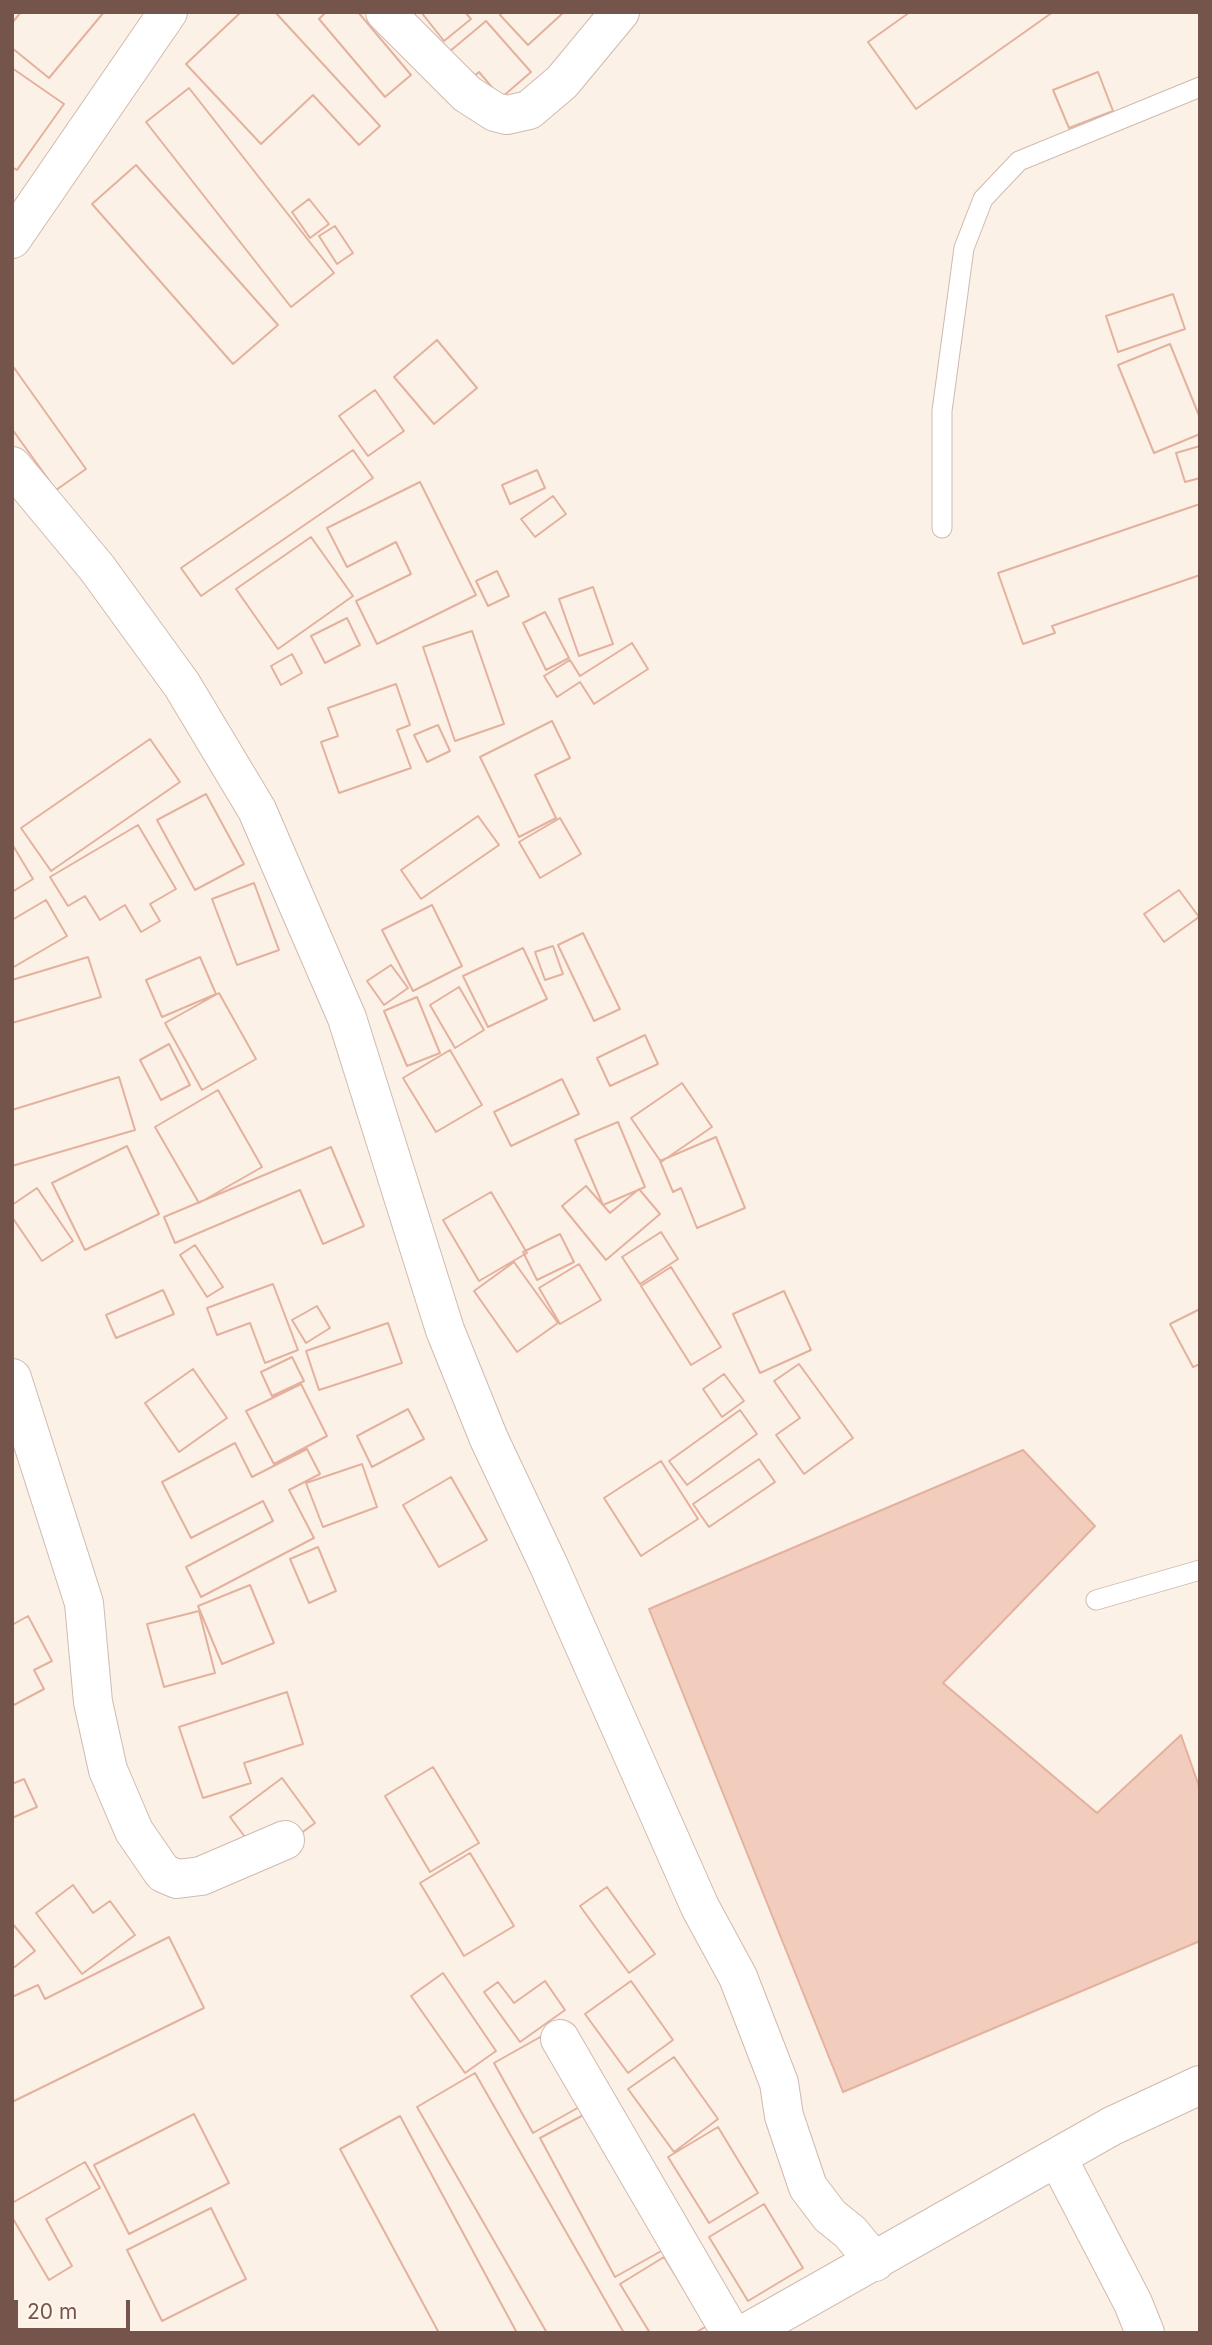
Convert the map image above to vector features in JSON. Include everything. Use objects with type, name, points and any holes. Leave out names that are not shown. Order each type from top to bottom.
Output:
[{"type":"street","points":[[12,239],[168,12]]},
{"type":"street","points":[[385,12],[467,94],[495,112],[507,115],[529,110],[562,82],[620,12]]},
{"type":"street","points":[[12,466],[97,568],[174,674],[257,810],[347,1018],[445,1330],[489,1439],[550,1566],[700,1907],[738,1977],[779,2083],[784,2116],[808,2187],[830,2216],[850,2232],[875,2262]]},
{"type":"street","points":[[12,1378],[84,1603],[96,1716],[108,1770],[134,1831],[163,1873],[177,1879],[201,1876],[285,1840]]},
{"type":"street","points":[[560,2039],[731,2333]]},
{"type":"street","points":[[746,2333],[1112,2126],[1200,2085]]},
{"type":"street","points":[[1057,2157],[1133,2302],[1145,2333]]},
{"type":"lane","points":[[942,528],[942,411],[964,248],[983,199],[1019,162],[1200,87]]},
{"type":"lane","points":[[1096,1600],[1200,1570]]},
{"type":"building","points":[[21,12],[104,12],[49,78],[12,48],[12,23]]},
{"type":"building","points":[[21,12],[104,12],[49,78],[12,48],[12,23]]},
{"type":"building","points":[[241,12],[275,12],[380,126],[359,145],[313,95],[261,144],[186,64]]},
{"type":"building","points":[[241,12],[275,12],[380,126],[359,145],[313,95],[261,144],[186,64]]},
{"type":"building","points":[[326,12],[358,12],[411,75],[385,97],[319,19]]},
{"type":"building","points":[[326,12],[358,12],[411,75],[385,97],[319,19]]},
{"type":"building","points":[[421,12],[465,12],[471,19],[444,41]]},
{"type":"building","points":[[421,12],[465,12],[471,19],[444,41]]},
{"type":"building","points":[[503,12],[564,12],[528,45],[500,15]]},
{"type":"building","points":[[503,12],[564,12],[528,45],[500,15]]},
{"type":"building","points":[[910,12],[1053,12],[916,109],[868,42]]},
{"type":"building","points":[[910,12],[1053,12],[916,109],[868,42]]},
{"type":"building","points":[[486,21],[531,72],[501,98],[479,72],[466,84],[443,57]]},
{"type":"building","points":[[486,21],[531,72],[501,98],[479,72],[466,84],[443,57]]},
{"type":"building","points":[[12,68],[64,104],[17,170],[12,167]]},
{"type":"building","points":[[12,68],[64,104],[17,170],[12,167]]},
{"type":"building","points":[[1098,72],[1113,111],[1069,128],[1053,90]]},
{"type":"building","points":[[1098,72],[1113,111],[1069,128],[1053,90]]},
{"type":"building","points":[[189,88],[334,273],[291,307],[146,122]]},
{"type":"building","points":[[189,88],[334,273],[291,307],[146,122]]},
{"type":"building","points":[[136,165],[278,325],[233,364],[92,204]]},
{"type":"building","points":[[136,165],[278,325],[233,364],[92,204]]},
{"type":"building","points":[[309,199],[329,224],[310,238],[292,212]]},
{"type":"building","points":[[309,199],[329,224],[310,238],[292,212]]},
{"type":"building","points":[[335,226],[353,253],[337,264],[319,236]]},
{"type":"building","points":[[335,226],[353,253],[337,264],[319,236]]},
{"type":"building","points":[[1173,294],[1185,329],[1118,352],[1106,316]]},
{"type":"building","points":[[1173,294],[1185,329],[1118,352],[1106,316]]},
{"type":"building","points":[[437,340],[477,388],[434,424],[394,377]]},
{"type":"building","points":[[437,340],[477,388],[434,424],[394,377]]},
{"type":"building","points":[[1170,344],[1200,418],[1200,434],[1154,453],[1118,365]]},
{"type":"building","points":[[1170,344],[1200,418],[1200,434],[1154,453],[1118,365]]},
{"type":"building","points":[[12,365],[86,469],[56,490],[12,429]]},
{"type":"building","points":[[12,365],[86,469],[56,490],[12,429]]},
{"type":"building","points":[[375,390],[404,431],[368,456],[339,416]]},
{"type":"building","points":[[375,390],[404,431],[368,456],[339,416]]},
{"type":"building","points":[[1200,446],[1200,478],[1185,482],[1176,453]]},
{"type":"building","points":[[1200,446],[1200,478],[1185,482],[1176,453]]},
{"type":"building","points":[[353,450],[373,478],[201,596],[181,568]]},
{"type":"building","points":[[353,450],[373,478],[201,596],[181,568]]},
{"type":"building","points":[[537,470],[545,488],[510,504],[502,485]]},
{"type":"building","points":[[537,470],[545,488],[510,504],[502,485]]},
{"type":"building","points":[[420,482],[476,595],[377,644],[356,601],[411,574],[396,542],[347,567],[327,528]]},
{"type":"building","points":[[420,482],[476,595],[377,644],[356,601],[411,574],[396,542],[347,567],[327,528]]},
{"type":"building","points":[[553,496],[566,514],[535,537],[521,519]]},
{"type":"building","points":[[553,496],[566,514],[535,537],[521,519]]},
{"type":"building","points":[[1200,504],[1200,575],[1052,626],[1055,633],[1023,644],[998,573]]},
{"type":"building","points":[[1200,504],[1200,575],[1052,626],[1055,633],[1023,644],[998,573]]},
{"type":"building","points":[[311,537],[353,596],[278,649],[236,589]]},
{"type":"building","points":[[311,537],[353,596],[278,649],[236,589]]},
{"type":"building","points":[[497,571],[509,596],[488,606],[476,581]]},
{"type":"building","points":[[497,571],[509,596],[488,606],[476,581]]},
{"type":"building","points":[[593,587],[613,644],[579,656],[559,599]]},
{"type":"building","points":[[593,587],[613,644],[579,656],[559,599]]},
{"type":"building","points":[[545,612],[569,658],[546,670],[523,623]]},
{"type":"building","points":[[545,612],[569,658],[546,670],[523,623]]},
{"type":"building","points":[[347,618],[360,645],[325,663],[311,636]]},
{"type":"building","points":[[347,618],[360,645],[325,663],[311,636]]},
{"type":"building","points":[[472,631],[504,724],[455,741],[423,647]]},
{"type":"building","points":[[472,631],[504,724],[455,741],[423,647]]},
{"type":"building","points":[[632,643],[648,669],[594,704],[580,682],[557,697],[544,676],[570,660],[580,676]]},
{"type":"building","points":[[632,643],[648,669],[594,704],[580,682],[557,697],[544,676],[570,660],[580,676]]},
{"type":"building","points":[[292,654],[302,673],[281,685],[271,666]]},
{"type":"building","points":[[292,654],[302,673],[281,685],[271,666]]},
{"type":"building","points":[[396,684],[410,725],[397,730],[411,768],[339,793],[321,742],[338,736],[328,708]]},
{"type":"building","points":[[396,684],[410,725],[397,730],[411,768],[339,793],[321,742],[338,736],[328,708]]},
{"type":"building","points":[[552,721],[570,758],[535,775],[556,818],[519,837],[480,757]]},
{"type":"building","points":[[552,721],[570,758],[535,775],[556,818],[519,837],[480,757]]},
{"type":"building","points":[[438,725],[450,751],[427,762],[414,735]]},
{"type":"building","points":[[438,725],[450,751],[427,762],[414,735]]},
{"type":"building","points":[[150,739],[180,782],[51,871],[21,828]]},
{"type":"building","points":[[150,739],[180,782],[51,871],[21,828]]},
{"type":"building","points":[[206,794],[244,864],[195,890],[157,820]]},
{"type":"building","points":[[206,794],[244,864],[195,890],[157,820]]},
{"type":"building","points":[[478,816],[499,845],[421,899],[401,870]]},
{"type":"building","points":[[478,816],[499,845],[421,899],[401,870]]},
{"type":"building","points":[[560,818],[581,854],[540,878],[519,842]]},
{"type":"building","points":[[560,818],[581,854],[540,878],[519,842]]},
{"type":"building","points":[[138,825],[176,889],[150,904],[160,921],[141,932],[125,905],[100,920],[85,896],[68,906],[50,877]]},
{"type":"building","points":[[138,825],[176,889],[150,904],[160,921],[141,932],[125,905],[100,920],[85,896],[68,906],[50,877]]},
{"type":"building","points":[[12,844],[33,879],[12,892]]},
{"type":"building","points":[[12,844],[33,879],[12,892]]},
{"type":"building","points":[[254,883],[279,950],[237,965],[212,899]]},
{"type":"building","points":[[254,883],[279,950],[237,965],[212,899]]},
{"type":"building","points":[[1179,890],[1199,917],[1164,942],[1144,914]]},
{"type":"building","points":[[1179,890],[1199,917],[1164,942],[1144,914]]},
{"type":"building","points":[[46,900],[67,936],[12,968],[12,920]]},
{"type":"building","points":[[46,900],[67,936],[12,968],[12,920]]},
{"type":"building","points":[[432,905],[462,966],[413,991],[382,930]]},
{"type":"building","points":[[432,905],[462,966],[413,991],[382,930]]},
{"type":"building","points":[[583,933],[620,1009],[594,1021],[558,945]]},
{"type":"building","points":[[583,933],[620,1009],[594,1021],[558,945]]},
{"type":"building","points":[[553,946],[563,974],[545,980],[535,952]]},
{"type":"building","points":[[553,946],[563,974],[545,980],[535,952]]},
{"type":"building","points":[[523,948],[547,999],[488,1027],[463,976]]},
{"type":"building","points":[[523,948],[547,999],[488,1027],[463,976]]},
{"type":"building","points":[[88,957],[101,997],[12,1023],[12,980]]},
{"type":"building","points":[[88,957],[101,997],[12,1023],[12,980]]},
{"type":"building","points":[[200,957],[216,994],[162,1017],[146,980]]},
{"type":"building","points":[[200,957],[216,994],[162,1017],[146,980]]},
{"type":"building","points":[[391,965],[408,988],[384,1005],[367,981]]},
{"type":"building","points":[[391,965],[408,988],[384,1005],[367,981]]},
{"type":"building","points":[[459,987],[484,1030],[455,1048],[430,1005]]},
{"type":"building","points":[[459,987],[484,1030],[455,1048],[430,1005]]},
{"type":"building","points":[[219,993],[256,1059],[202,1090],[165,1023]]},
{"type":"building","points":[[219,993],[256,1059],[202,1090],[165,1023]]},
{"type":"building","points":[[417,997],[440,1053],[407,1066],[384,1011]]},
{"type":"building","points":[[417,997],[440,1053],[407,1066],[384,1011]]},
{"type":"building","points":[[645,1035],[658,1064],[610,1086],[597,1058]]},
{"type":"building","points":[[645,1035],[658,1064],[610,1086],[597,1058]]},
{"type":"building","points":[[169,1044],[190,1085],[161,1100],[140,1060]]},
{"type":"building","points":[[169,1044],[190,1085],[161,1100],[140,1060]]},
{"type":"building","points":[[450,1050],[482,1105],[436,1132],[403,1078]]},
{"type":"building","points":[[450,1050],[482,1105],[436,1132],[403,1078]]},
{"type":"building","points":[[119,1077],[135,1130],[12,1166],[12,1110]]},
{"type":"building","points":[[119,1077],[135,1130],[12,1166],[12,1110]]},
{"type":"building","points":[[562,1079],[579,1114],[511,1146],[494,1112]]},
{"type":"building","points":[[562,1079],[579,1114],[511,1146],[494,1112]]},
{"type":"building","points":[[682,1083],[712,1127],[661,1162],[631,1118]]},
{"type":"building","points":[[682,1083],[712,1127],[661,1162],[631,1118]]},
{"type":"building","points":[[218,1090],[262,1167],[199,1203],[155,1127]]},
{"type":"building","points":[[218,1090],[262,1167],[199,1203],[155,1127]]},
{"type":"building","points":[[618,1122],[645,1187],[603,1205],[575,1140]]},
{"type":"building","points":[[618,1122],[645,1187],[603,1205],[575,1140]]},
{"type":"building","points":[[716,1137],[745,1208],[697,1228],[681,1188],[673,1192],[660,1161]]},
{"type":"building","points":[[716,1137],[745,1208],[697,1228],[681,1188],[673,1192],[660,1161]]},
{"type":"building","points":[[127,1146],[159,1214],[85,1250],[52,1183]]},
{"type":"building","points":[[127,1146],[159,1214],[85,1250],[52,1183]]},
{"type":"building","points":[[331,1147],[364,1226],[323,1244],[300,1190],[175,1243],[164,1217]]},
{"type":"building","points":[[331,1147],[364,1226],[323,1244],[300,1190],[175,1243],[164,1217]]},
{"type":"building","points":[[586,1186],[610,1213],[639,1189],[660,1214],[606,1260],[562,1206]]},
{"type":"building","points":[[586,1186],[610,1213],[639,1189],[660,1214],[606,1260],[562,1206]]},
{"type":"building","points":[[37,1188],[73,1241],[42,1261],[12,1217],[12,1205]]},
{"type":"building","points":[[37,1188],[73,1241],[42,1261],[12,1217],[12,1205]]},
{"type":"building","points":[[491,1192],[527,1253],[479,1281],[443,1220]]},
{"type":"building","points":[[491,1192],[527,1253],[479,1281],[443,1220]]},
{"type":"building","points":[[661,1232],[678,1259],[640,1284],[622,1257]]},
{"type":"building","points":[[661,1232],[678,1259],[640,1284],[622,1257]]},
{"type":"building","points":[[560,1234],[574,1262],[537,1280],[523,1252]]},
{"type":"building","points":[[560,1234],[574,1262],[537,1280],[523,1252]]},
{"type":"building","points":[[195,1245],[223,1287],[207,1297],[180,1255]]},
{"type":"building","points":[[195,1245],[223,1287],[207,1297],[180,1255]]},
{"type":"building","points":[[514,1262],[558,1323],[517,1352],[474,1291]]},
{"type":"building","points":[[514,1262],[558,1323],[517,1352],[474,1291]]},
{"type":"building","points":[[579,1264],[601,1300],[560,1324],[539,1288]]},
{"type":"building","points":[[579,1264],[601,1300],[560,1324],[539,1288]]},
{"type":"building","points":[[671,1267],[721,1347],[691,1365],[641,1286]]},
{"type":"building","points":[[671,1267],[721,1347],[691,1365],[641,1286]]},
{"type":"building","points":[[273,1284],[298,1350],[265,1363],[250,1323],[217,1335],[207,1308]]},
{"type":"building","points":[[273,1284],[298,1350],[265,1363],[250,1323],[217,1335],[207,1308]]},
{"type":"building","points":[[163,1290],[174,1314],[116,1338],[106,1315]]},
{"type":"building","points":[[163,1290],[174,1314],[116,1338],[106,1315]]},
{"type":"building","points":[[784,1291],[811,1350],[760,1373],[733,1314]]},
{"type":"building","points":[[784,1291],[811,1350],[760,1373],[733,1314]]},
{"type":"building","points":[[317,1306],[330,1328],[306,1343],[292,1320]]},
{"type":"building","points":[[317,1306],[330,1328],[306,1343],[292,1320]]},
{"type":"building","points":[[1200,1309],[1200,1364],[1193,1367],[1170,1324]]},
{"type":"building","points":[[1200,1309],[1200,1364],[1193,1367],[1170,1324]]},
{"type":"building","points":[[388,1323],[402,1363],[319,1390],[306,1351]]},
{"type":"building","points":[[388,1323],[402,1363],[319,1390],[306,1351]]},
{"type":"building","points":[[292,1357],[304,1381],[272,1396],[261,1372]]},
{"type":"building","points":[[292,1357],[304,1381],[272,1396],[261,1372]]},
{"type":"building","points":[[799,1364],[853,1438],[804,1474],[776,1435],[800,1418],[774,1381]]},
{"type":"building","points":[[799,1364],[853,1438],[804,1474],[776,1435],[800,1418],[774,1381]]},
{"type":"building","points":[[193,1369],[227,1418],[179,1452],[145,1403]]},
{"type":"building","points":[[193,1369],[227,1418],[179,1452],[145,1403]]},
{"type":"building","points":[[724,1374],[744,1401],[722,1417],[703,1389]]},
{"type":"building","points":[[724,1374],[744,1401],[722,1417],[703,1389]]},
{"type":"building","points":[[301,1384],[327,1436],[274,1464],[246,1411]]},
{"type":"building","points":[[301,1384],[327,1436],[274,1464],[246,1411]]},
{"type":"building","points":[[408,1409],[424,1439],[372,1467],[357,1436]]},
{"type":"building","points":[[408,1409],[424,1439],[372,1467],[357,1436]]},
{"type":"building","points":[[740,1410],[757,1434],[687,1485],[669,1461]]},
{"type":"building","points":[[740,1410],[757,1434],[687,1485],[669,1461]]},
{"type":"building","points":[[235,1443],[252,1477],[307,1449],[320,1474],[289,1490],[314,1538],[201,1597],[186,1567],[273,1521],[263,1501],[191,1538],[162,1482]]},
{"type":"building","points":[[235,1443],[252,1477],[307,1449],[320,1474],[289,1490],[314,1538],[201,1597],[186,1567],[273,1521],[263,1501],[191,1538],[162,1482]]},
{"type":"building","points":[[1023,1450],[1095,1526],[943,1683],[1097,1813],[1181,1735],[1200,1789],[1200,1941],[843,2092],[649,1609]]},
{"type":"building","points":[[759,1459],[775,1482],[709,1527],[693,1504]]},
{"type":"building","points":[[759,1459],[775,1482],[709,1527],[693,1504]]},
{"type":"building","points":[[661,1461],[698,1519],[641,1556],[604,1498]]},
{"type":"building","points":[[661,1461],[698,1519],[641,1556],[604,1498]]},
{"type":"building","points":[[362,1464],[377,1507],[323,1527],[306,1483]]},
{"type":"building","points":[[362,1464],[377,1507],[323,1527],[306,1483]]},
{"type":"building","points":[[451,1477],[487,1540],[439,1567],[403,1505]]},
{"type":"building","points":[[451,1477],[487,1540],[439,1567],[403,1505]]},
{"type":"building","points":[[318,1547],[336,1591],[309,1603],[290,1559]]},
{"type":"building","points":[[318,1547],[336,1591],[309,1603],[290,1559]]},
{"type":"building","points":[[250,1585],[274,1643],[222,1664],[198,1606]]},
{"type":"building","points":[[250,1585],[274,1643],[222,1664],[198,1606]]},
{"type":"building","points":[[199,1611],[215,1673],[164,1687],[147,1624]]},
{"type":"building","points":[[199,1611],[215,1673],[164,1687],[147,1624]]},
{"type":"building","points":[[28,1616],[52,1661],[34,1670],[44,1689],[12,1706],[12,1625]]},
{"type":"building","points":[[28,1616],[52,1661],[34,1670],[44,1689],[12,1706],[12,1625]]},
{"type":"building","points":[[287,1692],[303,1744],[244,1763],[251,1783],[203,1798],[179,1727]]},
{"type":"building","points":[[287,1692],[303,1744],[244,1763],[251,1783],[203,1798],[179,1727]]},
{"type":"building","points":[[433,1767],[479,1843],[430,1872],[385,1796]]},
{"type":"building","points":[[433,1767],[479,1843],[430,1872],[385,1796]]},
{"type":"building","points":[[282,1778],[315,1823],[263,1861],[230,1817]]},
{"type":"building","points":[[282,1778],[315,1823],[263,1861],[230,1817]]},
{"type":"building","points":[[24,1779],[37,1807],[12,1818],[12,1784]]},
{"type":"building","points":[[24,1779],[37,1807],[12,1818],[12,1784]]},
{"type":"building","points":[[470,1853],[514,1926],[464,1956],[420,1883]]},
{"type":"building","points":[[470,1853],[514,1926],[464,1956],[420,1883]]},
{"type":"building","points":[[73,1885],[93,1913],[110,1901],[135,1935],[82,1974],[36,1913]]},
{"type":"building","points":[[73,1885],[93,1913],[110,1901],[135,1935],[82,1974],[36,1913]]},
{"type":"building","points":[[607,1887],[655,1954],[629,1973],[580,1906]]},
{"type":"building","points":[[607,1887],[655,1954],[629,1973],[580,1906]]},
{"type":"building","points":[[12,1923],[35,1951],[12,1969]]},
{"type":"building","points":[[12,1923],[35,1951],[12,1969]]},
{"type":"building","points":[[169,1937],[204,2008],[12,2102],[12,1997],[38,1985],[45,1999]]},
{"type":"building","points":[[169,1937],[204,2008],[12,2102],[12,1997],[38,1985],[45,1999]]},
{"type":"building","points":[[443,1973],[496,2051],[465,2073],[411,1996]]},
{"type":"building","points":[[443,1973],[496,2051],[465,2073],[411,1996]]},
{"type":"building","points":[[545,1981],[565,2010],[520,2042],[484,1992],[498,1982],[514,2003]]},
{"type":"building","points":[[545,1981],[565,2010],[520,2042],[484,1992],[498,1982],[514,2003]]},
{"type":"building","points":[[631,1981],[673,2040],[628,2073],[585,2014]]},
{"type":"building","points":[[631,1981],[673,2040],[628,2073],[585,2014]]},
{"type":"building","points":[[542,2036],[581,2106],[533,2133],[494,2063]]},
{"type":"building","points":[[542,2036],[581,2106],[533,2133],[494,2063]]},
{"type":"building","points":[[674,2057],[718,2119],[674,2152],[628,2089]]},
{"type":"building","points":[[674,2057],[718,2119],[674,2152],[628,2089]]},
{"type":"building","points":[[475,2073],[624,2333],[547,2333],[417,2107]]},
{"type":"building","points":[[475,2073],[624,2333],[547,2333],[417,2107]]},
{"type":"building","points":[[589,2112],[663,2250],[615,2277],[540,2138]]},
{"type":"building","points":[[589,2112],[663,2250],[615,2277],[540,2138]]},
{"type":"building","points":[[194,2114],[229,2183],[129,2234],[94,2165]]},
{"type":"building","points":[[194,2114],[229,2183],[129,2234],[94,2165]]},
{"type":"building","points":[[400,2116],[517,2333],[439,2333],[340,2149]]},
{"type":"building","points":[[400,2116],[517,2333],[439,2333],[340,2149]]},
{"type":"building","points":[[718,2127],[758,2193],[709,2223],[668,2157]]},
{"type":"building","points":[[718,2127],[758,2193],[709,2223],[668,2157]]},
{"type":"building","points":[[85,2162],[100,2188],[46,2219],[72,2266],[49,2280],[12,2217],[12,2203]]},
{"type":"building","points":[[85,2162],[100,2188],[46,2219],[72,2266],[49,2280],[12,2217],[12,2203]]},
{"type":"building","points":[[764,2204],[803,2268],[748,2301],[709,2237]]},
{"type":"building","points":[[764,2204],[803,2268],[748,2301],[709,2237]]},
{"type":"building","points":[[211,2208],[246,2279],[162,2321],[127,2250]]},
{"type":"building","points":[[211,2208],[246,2279],[162,2321],[127,2250]]},
{"type":"building","points":[[664,2257],[707,2326],[695,2333],[650,2333],[620,2284]]},
{"type":"building","points":[[664,2257],[707,2326],[695,2333],[650,2333],[620,2284]]}]
